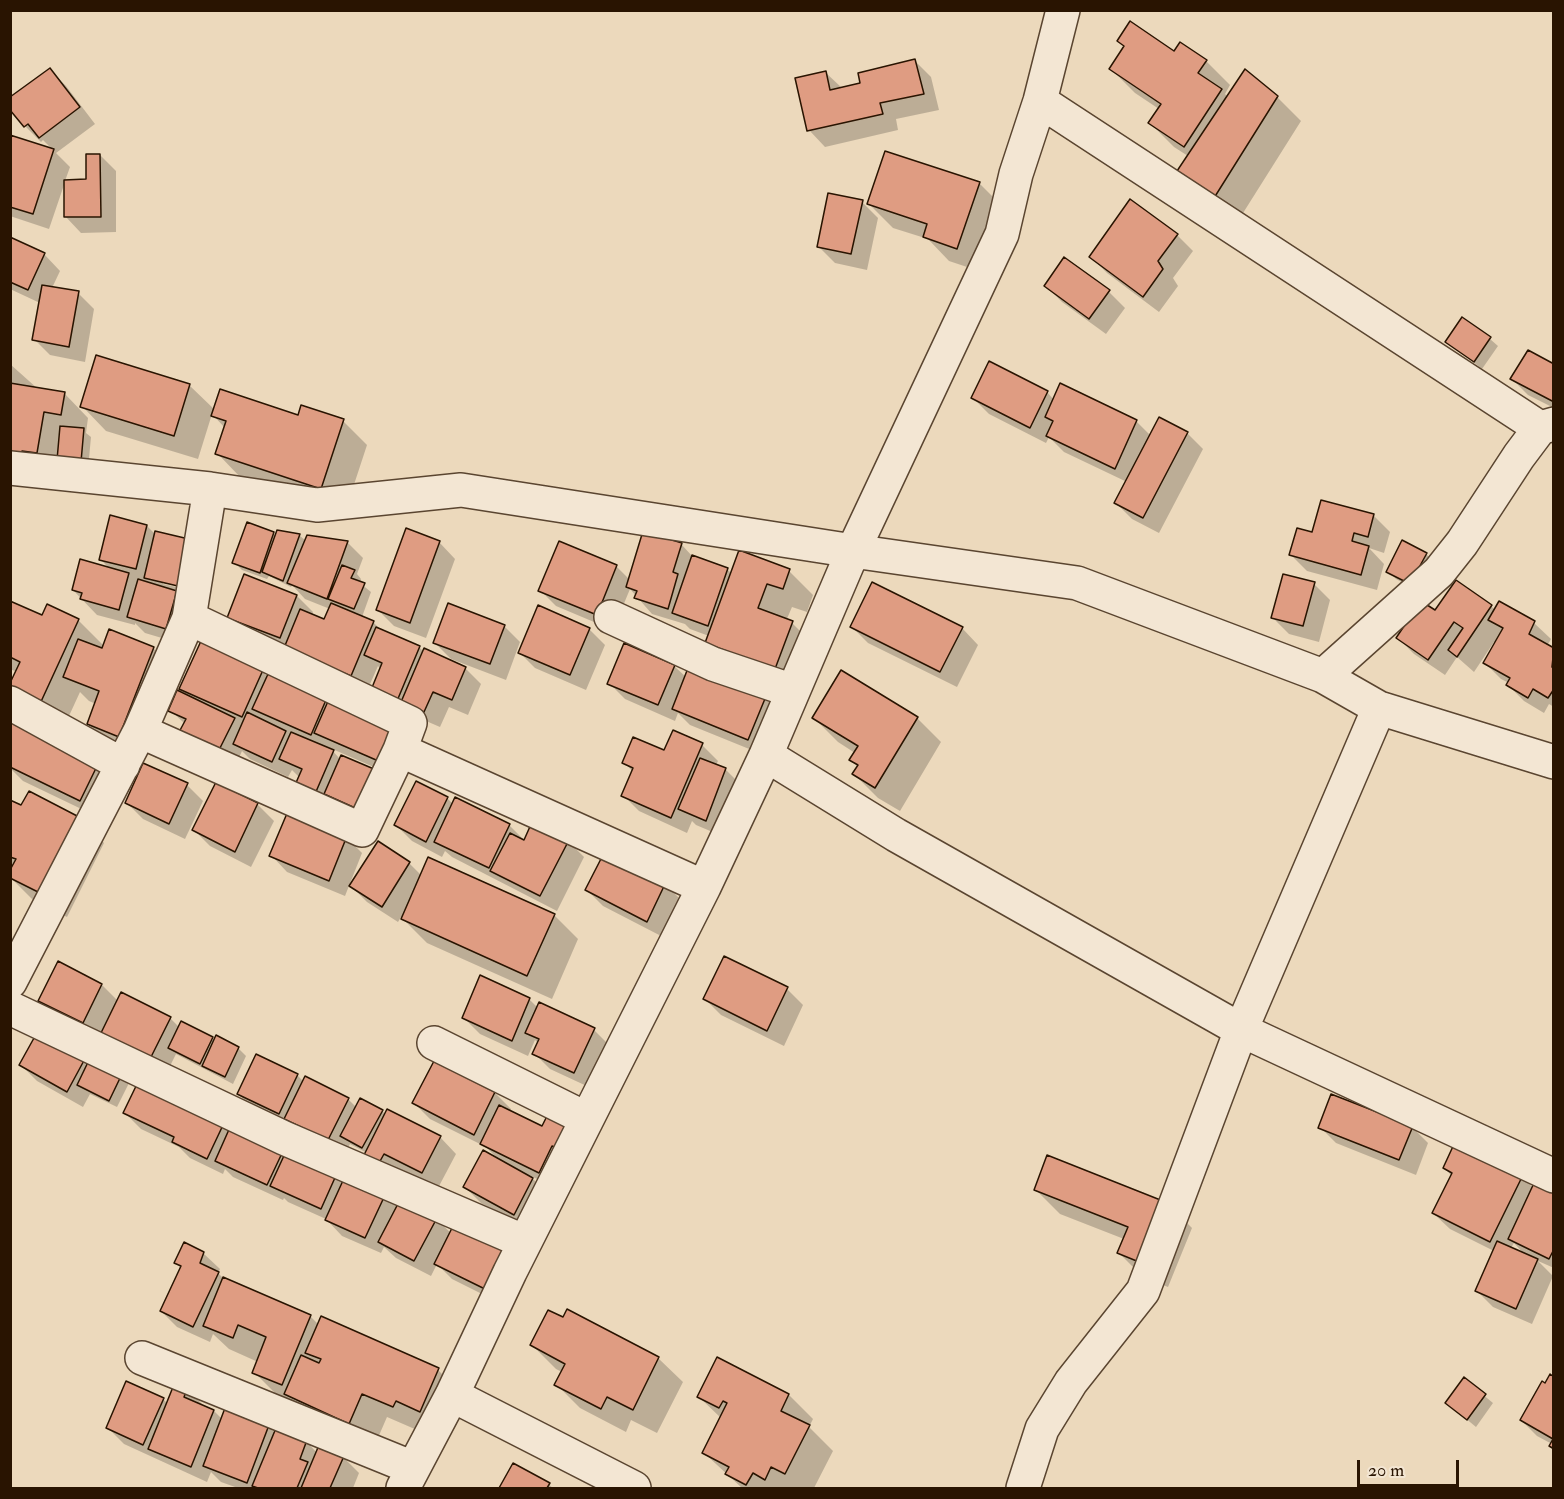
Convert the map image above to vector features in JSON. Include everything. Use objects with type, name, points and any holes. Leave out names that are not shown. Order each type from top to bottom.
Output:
[{"type":"street","points":[[142,1358],[408,1478],[452,1395],[525,1242],[704,887],[766,755],[853,551],[1002,234],[1016,174],[1040,101],[1064,10]]},
{"type":"street","points":[[1040,101],[1547,426],[1519,456],[1462,543],[1439,572],[1323,676]]},
{"type":"street","points":[[10,468],[210,489],[317,505],[461,490],[1077,583],[1323,676],[1379,708],[1554,762]]},
{"type":"street","points":[[10,982],[141,731],[189,618],[210,489]]},
{"type":"street","points":[[611,617],[713,664],[793,691]]},
{"type":"street","points":[[141,731],[362,830],[400,750],[410,723],[189,618]]},
{"type":"street","points":[[10,703],[123,765]]},
{"type":"street","points":[[1023,1488],[1042,1429],[1071,1382],[1143,1291],[1241,1030],[1379,708]]},
{"type":"street","points":[[400,750],[704,887]]},
{"type":"street","points":[[766,755],[896,835],[1241,1030],[1554,1176]]},
{"type":"street","points":[[10,1008],[284,1138],[525,1242]]},
{"type":"street","points":[[434,1044],[587,1119]]},
{"type":"street","points":[[452,1395],[634,1488]]},
{"type":"building","points":[[1130,21],[1174,51],[1180,42],[1207,60],[1198,73],[1222,89],[1184,147],[1148,123],[1161,104],[1109,69],[1124,46],[1117,41]]},
{"type":"building","points":[[915,59],[924,94],[880,103],[883,114],[807,131],[795,78],[826,71],[830,90],[860,83],[858,73]]},
{"type":"building","points":[[50,68],[80,107],[39,138],[28,124],[24,127],[10,110],[10,97]]},
{"type":"building","points":[[1245,69],[1278,96],[1214,198],[1177,171]]},
{"type":"building","points":[[10,135],[54,149],[33,214],[10,207]]},
{"type":"building","points":[[885,151],[980,182],[957,249],[923,237],[927,224],[867,204]]},
{"type":"building","points":[[86,154],[100,154],[101,217],[64,217],[64,180],[86,179]]},
{"type":"building","points":[[828,193],[863,200],[851,254],[817,247]]},
{"type":"building","points":[[1130,199],[1178,234],[1158,261],[1163,269],[1143,297],[1089,257]]},
{"type":"building","points":[[10,237],[45,253],[28,290],[10,282]]},
{"type":"building","points":[[1064,257],[1110,290],[1089,319],[1044,286]]},
{"type":"building","points":[[42,285],[79,291],[69,347],[32,340]]},
{"type":"building","points":[[1462,317],[1491,337],[1474,362],[1445,342]]},
{"type":"building","points":[[1528,350],[1554,364],[1554,402],[1510,379]]},
{"type":"building","points":[[96,355],[190,384],[174,436],[80,407]]},
{"type":"building","points":[[989,361],[1048,391],[1030,428],[971,398]]},
{"type":"building","points":[[10,383],[65,392],[61,415],[44,412],[37,453],[22,451],[20,463],[10,461]]},
{"type":"building","points":[[1060,383],[1137,420],[1115,469],[1046,436],[1053,421],[1045,417]]},
{"type":"building","points":[[220,389],[298,415],[301,405],[344,419],[321,489],[215,454],[226,421],[211,416]]},
{"type":"building","points":[[1159,417],[1188,432],[1143,518],[1114,503]]},
{"type":"building","points":[[60,426],[84,428],[81,462],[57,460]]},
{"type":"building","points":[[1321,500],[1374,514],[1368,537],[1354,533],[1352,541],[1369,546],[1361,575],[1289,555],[1297,528],[1312,532]]},
{"type":"building","points":[[110,515],[147,525],[136,569],[99,560]]},
{"type":"building","points":[[247,522],[274,532],[260,573],[232,563]]},
{"type":"building","points":[[406,528],[440,541],[410,623],[376,610]]},
{"type":"building","points":[[277,530],[300,534],[283,581],[262,572]]},
{"type":"building","points":[[155,531],[193,540],[182,587],[144,578]]},
{"type":"building","points":[[643,531],[682,543],[673,572],[678,574],[668,609],[634,598],[637,591],[626,587]]},
{"type":"building","points":[[307,535],[348,541],[327,599],[287,583]]},
{"type":"building","points":[[1402,540],[1427,553],[1410,584],[1386,572]]},
{"type":"building","points":[[559,541],[617,565],[597,615],[538,591]]},
{"type":"building","points":[[739,550],[790,569],[783,589],[767,584],[758,608],[793,621],[775,669],[705,643]]},
{"type":"building","points":[[692,555],[728,568],[708,626],[672,613]]},
{"type":"building","points":[[80,559],[129,573],[119,610],[80,599],[82,593],[72,590]]},
{"type":"building","points":[[342,565],[355,570],[351,578],[365,583],[354,609],[328,599]]},
{"type":"building","points":[[244,574],[297,595],[280,638],[227,618]]},
{"type":"building","points":[[1283,574],[1315,582],[1303,626],[1271,618]]},
{"type":"building","points":[[138,579],[177,591],[166,629],[127,617]]},
{"type":"building","points":[[1456,580],[1492,605],[1457,657],[1448,650],[1463,628],[1454,622],[1428,660],[1396,638],[1421,601],[1435,610]]},
{"type":"building","points":[[872,582],[963,627],[940,672],[850,627]]},
{"type":"building","points":[[10,601],[42,615],[47,604],[79,619],[39,706],[10,693],[10,683],[20,662],[10,657]]},
{"type":"building","points":[[1499,601],[1535,621],[1529,634],[1554,648],[1552,667],[1554,668],[1554,689],[1548,698],[1533,689],[1528,698],[1506,685],[1510,678],[1483,663],[1503,628],[1488,620]]},
{"type":"building","points":[[331,603],[374,621],[351,676],[284,648],[300,609],[324,619]]},
{"type":"building","points":[[448,603],[505,625],[490,664],[433,643]]},
{"type":"building","points":[[538,605],[590,628],[570,675],[518,653]]},
{"type":"building","points":[[376,627],[420,646],[397,701],[371,690],[382,663],[364,655]]},
{"type":"building","points":[[109,629],[154,647],[119,737],[87,724],[99,691],[63,677],[78,639],[102,648]]},
{"type":"building","points":[[201,641],[263,670],[242,717],[179,689]]},
{"type":"building","points":[[624,643],[675,665],[658,705],[607,684]]},
{"type":"building","points":[[424,648],[466,667],[452,700],[433,692],[424,712],[401,702]]},
{"type":"building","points":[[688,668],[769,689],[748,740],[672,709]]},
{"type":"building","points":[[841,670],[918,717],[875,788],[852,774],[858,765],[849,760],[858,746],[812,718]]},
{"type":"building","points":[[268,674],[326,700],[311,735],[252,709]]},
{"type":"building","points":[[177,690],[235,718],[217,754],[178,734],[186,719],[168,711]]},
{"type":"building","points":[[329,699],[398,728],[383,763],[314,733]]},
{"type":"building","points":[[247,712],[286,731],[272,762],[233,744]]},
{"type":"building","points":[[10,717],[100,760],[80,801],[10,767]]},
{"type":"building","points":[[673,730],[703,743],[671,818],[621,796],[633,768],[622,763],[633,737],[664,750]]},
{"type":"building","points":[[291,732],[334,750],[315,794],[295,785],[302,769],[279,759]]},
{"type":"building","points":[[341,755],[381,772],[364,812],[324,794]]},
{"type":"building","points":[[700,758],[726,768],[706,821],[678,809]]},
{"type":"building","points":[[143,763],[188,783],[169,824],[125,803]]},
{"type":"building","points":[[416,781],[448,797],[426,842],[394,825]]},
{"type":"building","points":[[216,782],[258,803],[235,852],[192,830]]},
{"type":"building","points":[[29,791],[81,818],[42,894],[10,878],[10,870],[16,859],[10,857],[10,800],[21,805]]},
{"type":"building","points":[[455,797],[510,824],[489,868],[434,842]]},
{"type":"building","points":[[288,811],[347,836],[329,881],[269,856]]},
{"type":"building","points":[[532,822],[569,840],[540,896],[490,871],[510,833],[524,840]]},
{"type":"building","points":[[378,841],[410,862],[382,907],[349,886]]},
{"type":"building","points":[[605,851],[666,882],[647,922],[585,890]]},
{"type":"building","points":[[428,857],[555,914],[527,976],[401,919]]},
{"type":"building","points":[[724,956],[788,987],[767,1031],[703,999]]},
{"type":"building","points":[[58,961],[102,984],[83,1023],[38,1001]]},
{"type":"building","points":[[480,975],[530,998],[512,1041],[462,1018]]},
{"type":"building","points":[[121,992],[171,1017],[149,1061],[99,1037]]},
{"type":"building","points":[[539,1002],[595,1028],[574,1073],[532,1054],[539,1039],[525,1033]]},
{"type":"building","points":[[181,1021],[213,1037],[200,1064],[168,1048]]},
{"type":"building","points":[[39,1029],[87,1055],[67,1092],[19,1065]]},
{"type":"building","points":[[216,1035],[239,1047],[225,1077],[202,1066]]},
{"type":"building","points":[[256,1054],[298,1074],[279,1114],[237,1094]]},
{"type":"building","points":[[90,1058],[122,1074],[109,1101],[77,1085]]},
{"type":"building","points":[[434,1061],[495,1092],[474,1135],[412,1103]]},
{"type":"building","points":[[305,1076],[349,1098],[328,1140],[284,1119]]},
{"type":"building","points":[[138,1082],[224,1123],[207,1159],[172,1142],[174,1137],[123,1113]]},
{"type":"building","points":[[1331,1094],[1413,1126],[1399,1160],[1318,1128]]},
{"type":"building","points":[[360,1098],[383,1110],[362,1148],[340,1136]]},
{"type":"building","points":[[499,1105],[542,1126],[549,1112],[571,1123],[559,1149],[552,1146],[539,1173],[480,1144]]},
{"type":"building","points":[[387,1109],[441,1136],[422,1173],[384,1154],[379,1163],[364,1155]]},
{"type":"building","points":[[231,1125],[284,1149],[267,1185],[215,1161]]},
{"type":"building","points":[[1455,1142],[1523,1175],[1490,1242],[1432,1213],[1452,1173],[1443,1168]]},
{"type":"building","points":[[288,1147],[338,1171],[321,1209],[270,1186]]},
{"type":"building","points":[[483,1150],[533,1178],[514,1215],[463,1187]]},
{"type":"building","points":[[1047,1155],[1168,1203],[1144,1264],[1117,1253],[1128,1227],[1034,1190]]},
{"type":"building","points":[[346,1174],[386,1193],[365,1238],[325,1220]]},
{"type":"building","points":[[1534,1183],[1554,1192],[1554,1249],[1549,1259],[1508,1239]]},
{"type":"building","points":[[401,1198],[437,1218],[414,1261],[378,1242]]},
{"type":"building","points":[[456,1220],[509,1252],[489,1291],[434,1264]]},
{"type":"building","points":[[1497,1241],[1538,1259],[1516,1309],[1475,1291]]},
{"type":"building","points":[[184,1242],[204,1252],[200,1263],[219,1272],[193,1327],[160,1311],[181,1266],[174,1263]]},
{"type":"building","points":[[223,1277],[311,1315],[282,1385],[252,1373],[266,1337],[238,1325],[233,1338],[203,1326]]},
{"type":"building","points":[[567,1309],[659,1357],[633,1410],[607,1397],[601,1409],[554,1385],[565,1364],[530,1345],[548,1310],[563,1317]]},
{"type":"building","points":[[321,1316],[439,1368],[420,1412],[396,1401],[393,1407],[362,1394],[349,1424],[284,1394],[301,1355],[319,1363],[321,1359],[305,1353]]},
{"type":"building","points":[[717,1357],[789,1394],[781,1411],[810,1425],[785,1474],[771,1467],[765,1480],[753,1473],[746,1485],[725,1474],[729,1467],[702,1453],[727,1403],[723,1401],[719,1408],[697,1397]]},
{"type":"building","points":[[1550,1374],[1554,1377],[1554,1449],[1549,1446],[1553,1439],[1520,1420],[1542,1381],[1545,1383]]},
{"type":"building","points":[[1464,1377],[1486,1394],[1467,1420],[1445,1403]]},
{"type":"building","points":[[126,1381],[164,1398],[143,1445],[106,1428]]},
{"type":"building","points":[[175,1382],[188,1387],[184,1397],[214,1410],[191,1467],[148,1449]]},
{"type":"building","points":[[225,1408],[269,1425],[247,1483],[203,1466]]},
{"type":"building","points":[[276,1428],[307,1440],[300,1459],[308,1462],[297,1488],[252,1486]]},
{"type":"building","points":[[319,1445],[344,1456],[330,1488],[301,1488]]},
{"type":"building","points":[[513,1463],[550,1483],[547,1488],[499,1488]]}]
